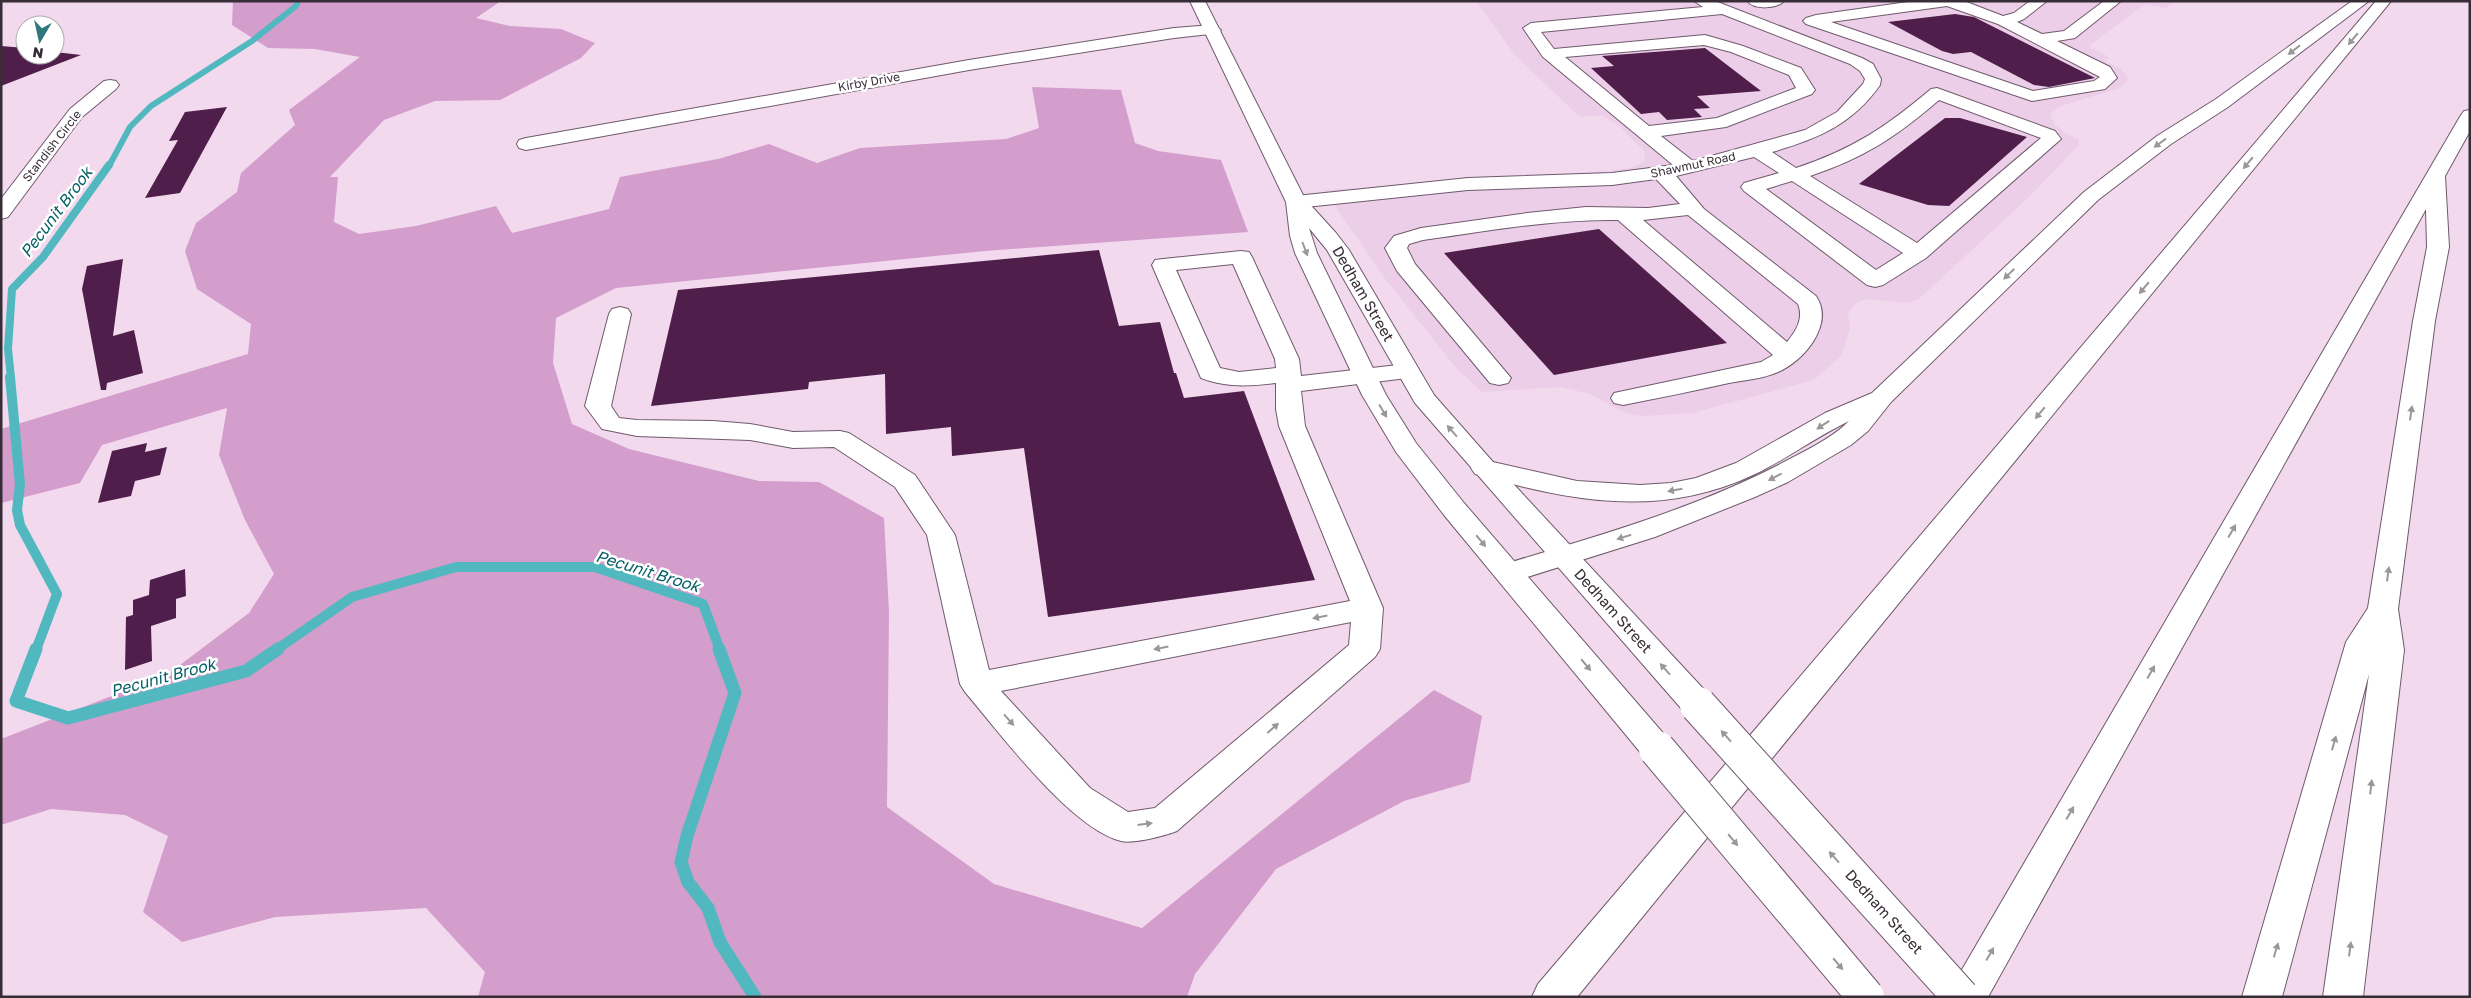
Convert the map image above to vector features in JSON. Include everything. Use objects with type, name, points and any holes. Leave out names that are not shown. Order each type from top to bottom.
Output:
[{"type":"main road","name":"Dedham Street","points":[[1197,1],[1213,30],[1296,202],[1303,245],[1364,376],[1394,430],[1416,462],[1508,573],[1866,997]]},
{"type":"main road","points":[[1648,1],[1668,15]]},
{"type":"main road","name":"Shawmut Road","points":[[1296,202],[1468,184],[1581,182],[1662,173],[1688,168],[1757,151],[1811,134],[1843,116],[1867,91],[1873,79],[1867,68],[1856,61],[1701,1]]},
{"type":"main road","points":[[1754,1],[1758,3],[1777,1]]},
{"type":"main road","points":[[1767,27],[1948,1],[2003,21],[2104,71],[2109,78],[2099,85],[2032,96],[1811,21]]},
{"type":"main road","points":[[2003,21],[2019,16],[2040,1]]},
{"type":"main road","points":[[2040,39],[2068,35],[2114,1]]},
{"type":"main road","points":[[1508,573],[1664,524],[1752,489],[1809,459],[1852,432],[1882,397],[2091,196],[2164,140],[2222,103],[2362,1]]},
{"type":"main road","points":[[1552,997],[2384,1]]},
{"type":"main road","points":[[1688,168],[1549,54],[1530,28],[1721,10]]},
{"type":"main road","name":"Kirby Drive","points":[[526,144],[969,65],[1174,33],[1213,30]]},
{"type":"main road","points":[[1549,54],[1705,40],[1737,49],[1795,72],[1806,90],[1720,123],[1646,132]]},
{"type":"main road","name":"Standish Circle","points":[[1,213],[76,112],[110,85]]},
{"type":"main road","points":[[1937,93],[2050,135],[2052,139],[1918,253],[1875,280],[1751,187],[1838,160],[1877,140],[1937,93]]},
{"type":"main road","points":[[1966,997],[2470,115]]},
{"type":"main road","points":[[1757,151],[1918,253]]},
{"type":"main road","points":[[1623,398],[1759,371],[1776,364],[1787,355],[1813,319],[1812,307],[1692,208],[1676,187],[1662,173]]},
{"type":"main road","points":[[2343,997],[2388,650],[2382,609],[2424,321],[2438,246],[2435,176]]},
{"type":"main road","name":"Dedham Street","points":[[1296,202],[1322,228],[1338,250],[1424,398],[1484,468],[1961,997]]},
{"type":"main road","points":[[1499,378],[1405,266],[1397,252],[1398,244],[1406,238],[1421,234],[1511,221],[1586,213],[1648,214],[1692,208]]},
{"type":"main road","points":[[1624,214],[1787,355]]},
{"type":"main road","points":[[620,314],[598,406],[611,424],[637,428],[713,429],[750,432],[793,440],[840,439],[905,481],[941,535],[976,684],[1078,798],[1124,827],[1164,821],[1364,649],[1368,608],[1292,426],[1288,409],[1289,379],[1287,359],[1241,257],[1164,265],[1210,373],[1226,379],[1289,379],[1364,376],[1407,371]]},
{"type":"main road","points":[[1484,468],[1533,482],[1583,492],[1632,495],[1677,490],[1712,482],[1741,470],[1776,453],[1829,421],[1882,397]]},
{"type":"main road","points":[[976,684],[1368,608]]},
{"type":"main road","points":[[2262,997],[2362,642],[2382,609]]},
{"type":"shaded area","points":[[233,1],[501,1],[476,18],[510,26],[561,29],[595,43],[581,58],[500,100],[435,101],[384,120],[330,177],[338,177],[334,222],[359,234],[416,226],[496,206],[512,233],[609,209],[620,177],[718,159],[769,144],[817,163],[860,148],[1006,139],[1039,128],[1032,87],[1121,90],[1135,143],[1158,151],[1221,160],[1248,232],[985,251],[616,288],[556,318],[553,363],[572,424],[629,449],[759,481],[819,482],[884,518],[889,612],[887,807],[994,884],[1142,928],[1434,690],[1482,716],[1470,782],[1404,801],[1276,869],[1195,974],[1187,997],[478,997],[485,972],[426,908],[275,917],[182,942],[143,912],[168,836],[125,815],[51,809],[1,825],[1,739],[168,674],[249,613],[274,574],[245,520],[219,455],[227,408],[102,445],[80,483],[1,503],[1,429],[248,354],[251,324],[197,289],[185,251],[196,223],[237,192],[241,173],[295,125],[289,110],[360,57],[315,49],[268,48],[232,25]]},
{"type":"shaded area","points":[[1476,1],[2175,1],[2167,8],[2145,4],[2089,46],[2109,57],[2105,61],[2120,68],[2129,78],[2120,88],[2061,106],[2050,114],[2055,125],[2068,135],[2079,139],[2079,145],[2029,197],[1919,299],[1907,303],[1867,299],[1856,303],[1848,314],[1850,329],[1841,356],[1814,380],[1693,413],[1644,416],[1627,414],[1590,394],[1560,387],[1482,392],[1457,369],[1383,276],[1324,190],[1608,171],[1633,167],[1645,161],[1644,151],[1620,127],[1602,115],[1581,117],[1570,108],[1514,54]]},
{"type":"building","points":[[1955,14],[1974,17],[2095,78],[2049,87],[2034,85],[1971,52],[1953,54],[1942,51],[1888,22]]},
{"type":"building","points":[[1,46],[15,47],[15,65],[55,65],[1,86]]},
{"type":"building","points":[[1705,48],[1761,91],[1697,96],[1710,108],[1694,109],[1702,117],[1667,120],[1659,112],[1641,114],[1591,68],[1614,66],[1602,56]]},
{"type":"building","points":[[65,53],[81,55],[65,61]]},
{"type":"building","points":[[227,107],[180,193],[145,198],[178,140],[169,141],[185,112]]},
{"type":"building","points":[[1945,118],[1960,118],[2027,137],[1949,206],[1928,205],[1859,184]]},
{"type":"building","points":[[1599,229],[1727,343],[1554,375],[1444,253]]},
{"type":"building","points":[[1099,250],[1119,326],[1160,322],[1174,373],[1176,373],[1184,398],[1244,391],[1315,580],[1048,617],[1024,448],[952,456],[951,427],[886,434],[885,374],[809,382],[808,389],[651,406],[678,290]]},
{"type":"building","points":[[123,259],[113,336],[134,330],[143,373],[107,383],[106,390],[101,390],[82,289],[87,266]]},
{"type":"building","points":[[147,443],[145,452],[167,447],[160,475],[135,481],[131,496],[98,503],[112,451]]},
{"type":"building","points":[[185,569],[186,596],[176,599],[176,618],[151,626],[152,661],[125,670],[126,617],[133,615],[133,600],[149,595],[150,580]]},
{"type":"waterway","name":"Pecunit Brook","points":[[109,166],[130,127],[151,106],[252,41],[296,6],[298,1]]},
{"type":"waterway","name":"Pecunit Brook","points":[[11,378],[8,349],[12,289],[43,257],[109,165]]},
{"type":"waterway","name":"Pecunit Brook","points":[[10,377],[20,485],[17,510],[20,525],[57,594],[36,650]]},
{"type":"waterway","name":"Pecunit Brook","points":[[276,650],[352,597],[456,567],[595,567],[703,604],[720,650]]},
{"type":"waterway","name":"Pecunit Brook","points":[[36,649],[16,701],[68,718],[246,671],[278,649]]},
{"type":"waterway","name":"Pecunit Brook","points":[[719,649],[735,693],[687,836],[681,862],[688,882],[708,908],[720,942],[755,997]]}]
